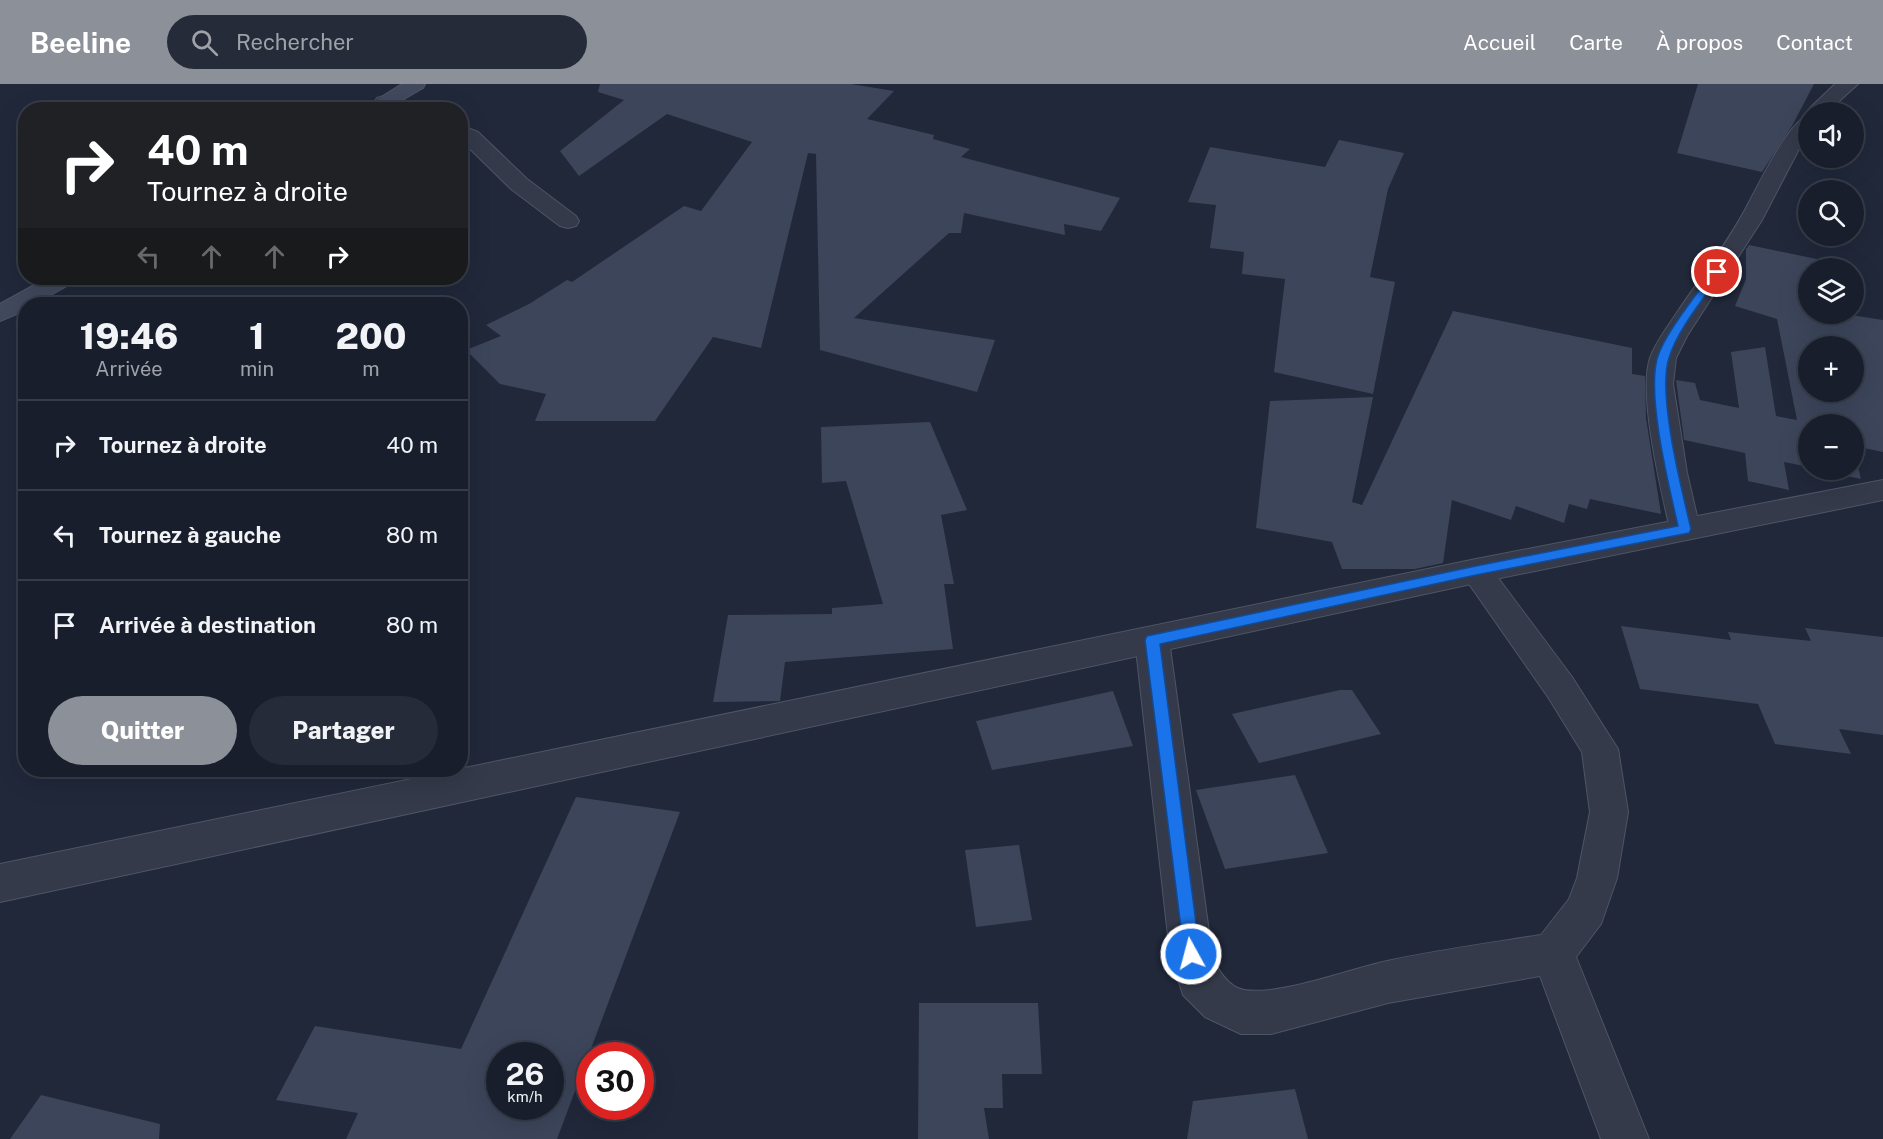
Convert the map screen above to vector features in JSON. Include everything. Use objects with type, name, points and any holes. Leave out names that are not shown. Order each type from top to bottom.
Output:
[{"type":"main road","points":[[384,102],[416,84]]},
{"type":"main road","points":[[30,297],[52,285]]},
{"type":"main road","points":[[0,314],[18,304]]},
{"type":"street","points":[[1827,102],[1840,89],[1849,84]]},
{"type":"street","points":[[468,135],[519,184],[568,221]]},
{"type":"street","points":[[1685,529],[1672,473],[1660,384],[1663,358],[1674,336],[1751,220],[1789,148],[1798,136]]},
{"type":"street","points":[[0,883],[1476,571],[1883,490]]},
{"type":"street","points":[[1152,640],[1191,954],[1198,980],[1220,1002],[1241,1012],[1271,1012],[1388,982],[1553,953],[1586,910],[1598,878],[1609,812],[1600,749],[1560,687],[1476,571]]},
{"type":"street","points":[[1553,953],[1625,1139]]},
{"type":"building","points":[[600,84],[851,84],[894,91],[867,119],[934,135],[933,139],[970,149],[961,157],[1120,198],[1101,231],[1064,224],[1065,235],[964,213],[961,233],[949,233],[854,318],[995,340],[977,392],[820,350],[816,154],[808,153],[761,348],[713,337],[655,421],[535,421],[546,394],[500,384],[468,352],[468,349],[501,336],[486,325],[529,304],[567,280],[572,282],[684,206],[701,211],[752,142],[667,114],[579,176],[560,151],[624,100],[598,92]]},
{"type":"building","points":[[1698,84],[1814,84],[1805,102],[1798,102],[1798,115],[1762,172],[1677,153]]},
{"type":"building","points":[[1339,140],[1404,153],[1388,189],[1370,277],[1395,282],[1373,394],[1274,372],[1285,279],[1242,274],[1244,252],[1210,248],[1216,205],[1188,202],[1210,147],[1325,167]]},
{"type":"building","points":[[1749,245],[1812,258],[1798,258],[1798,324],[1864,324],[1864,317],[1883,320],[1883,452],[1864,448],[1864,414],[1798,414],[1798,465],[1784,462],[1789,490],[1748,481],[1745,453],[1684,440],[1676,380],[1695,383],[1700,400],[1739,408],[1731,352],[1765,347],[1776,416],[1797,420],[1777,319],[1735,306],[1746,279],[1746,249]]},
{"type":"building","points":[[1453,311],[1632,348],[1632,374],[1645,376],[1646,418],[1661,514],[1590,499],[1587,509],[1569,504],[1564,523],[1516,506],[1511,520],[1452,500],[1443,563],[1415,569],[1342,569],[1332,542],[1256,528],[1270,401],[1373,397],[1352,502],[1362,505]]},
{"type":"building","points":[[930,422],[967,510],[941,515],[954,584],[944,584],[953,649],[785,662],[780,701],[713,702],[728,615],[832,614],[832,608],[883,604],[846,481],[822,483],[821,427]]},
{"type":"building","points":[[1621,626],[1731,640],[1728,632],[1811,641],[1805,628],[1883,637],[1883,735],[1839,729],[1851,754],[1775,744],[1758,704],[1640,689]]},
{"type":"building","points":[[1340,690],[1352,690],[1381,734],[1259,763],[1232,714]]},
{"type":"building","points":[[1113,691],[1133,746],[992,770],[976,721]]},
{"type":"building","points":[[1295,775],[1328,853],[1225,869],[1196,790]]},
{"type":"building","points":[[576,797],[680,812],[593,1042],[576,1042],[576,1088],[557,1139],[346,1139],[358,1113],[276,1100],[315,1026],[461,1049]]},
{"type":"building","points":[[1019,845],[1032,920],[976,927],[965,850]]},
{"type":"building","points":[[919,1003],[1038,1003],[1042,1074],[1002,1074],[1003,1108],[984,1108],[989,1139],[918,1139]]},
{"type":"building","points":[[1295,1089],[1308,1139],[1187,1139],[1193,1101]]},
{"type":"building","points":[[41,1095],[160,1124],[159,1139],[10,1139]]},
{"type":"route","points":[[1191,954],[1152,640],[1685,529],[1672,473],[1660,384],[1663,358],[1674,336],[1717,272]]}]
